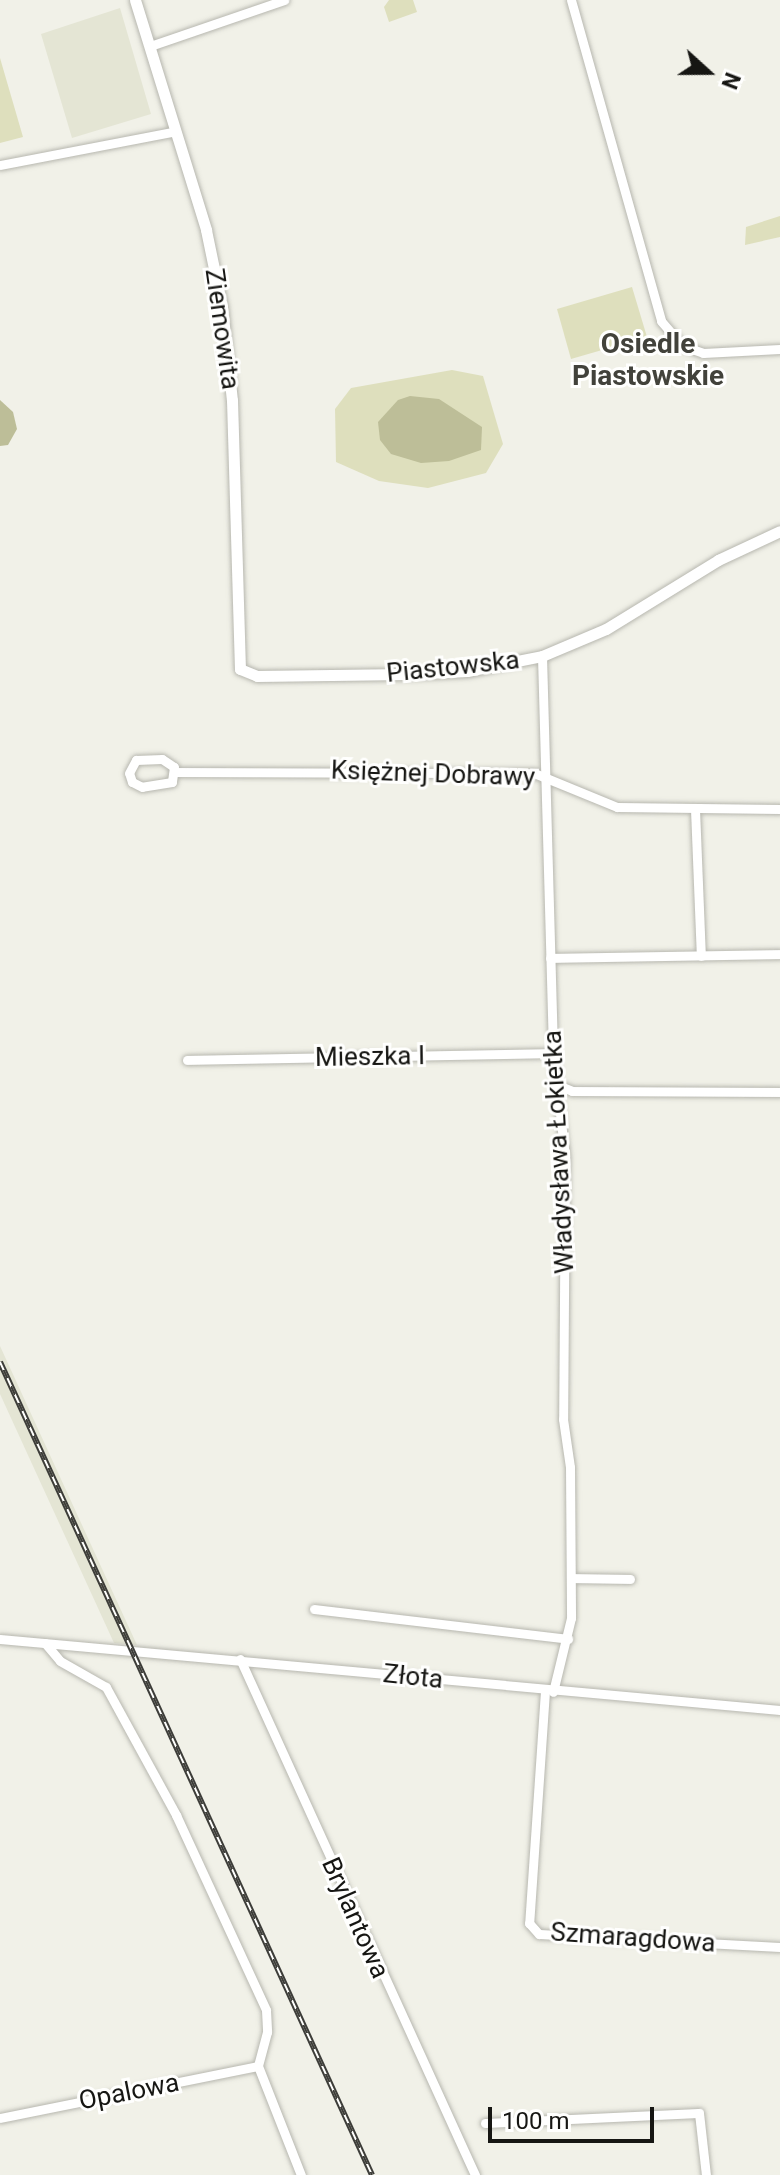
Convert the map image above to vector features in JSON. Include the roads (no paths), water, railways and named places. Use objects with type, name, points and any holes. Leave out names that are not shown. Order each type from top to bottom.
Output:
[{"type":"street","name":"Ziemowita","points":[[135,0],[214,263],[229,356],[240,669]]},
{"type":"street","points":[[150,46],[252,5],[284,0]]},
{"type":"street","points":[[571,0],[661,321],[683,346],[703,353],[780,349]]},
{"type":"street","points":[[0,165],[176,131]]},
{"type":"street","name":"Piastowska","points":[[240,669],[257,676],[406,674],[467,671],[542,656],[606,629],[718,560],[780,531]]},
{"type":"street","name":"Władysława Łokietka","points":[[542,656],[553,1053],[565,1156],[563,1419],[570,1467],[571,1578],[568,1639],[549,1692]]},
{"type":"street","name":"Księżnej Dobrawy","points":[[141,759],[167,760],[175,772],[168,785],[142,787],[129,773],[141,759]]},
{"type":"street","name":"Księżnej Dobrawy","points":[[175,772],[545,776],[617,807],[780,809]]},
{"type":"street","points":[[695,809],[701,956]]},
{"type":"street","points":[[550,958],[780,954]]},
{"type":"street","name":"Mieszka I","points":[[187,1060],[553,1053]]},
{"type":"street","points":[[555,1084],[572,1091],[780,1092]]},
{"type":"street","points":[[571,1578],[630,1579]]},
{"type":"street","points":[[314,1609],[568,1639]]},
{"type":"street","name":"Złota","points":[[0,1639],[240,1659],[549,1692],[780,1710]]},
{"type":"street","points":[[45,1643],[48,1652],[106,1687],[176,1815],[266,2010],[267,2032],[258,2066],[301,2175]]},
{"type":"street","name":"Brylantowa","points":[[240,1659],[475,2175]]},
{"type":"street","name":"Szmaragdowa","points":[[549,1692],[529,1923],[539,1934],[780,1947]]},
{"type":"street","name":"Opalowa","points":[[0,2118],[258,2066]]},
{"type":"street","points":[[485,2123],[699,2113],[706,2175]]},
{"type":"railway","points":[[0,1362],[372,2175]]},
{"type":"district","name":"Osiedle Piastowskie","points":[[648,360]]}]
